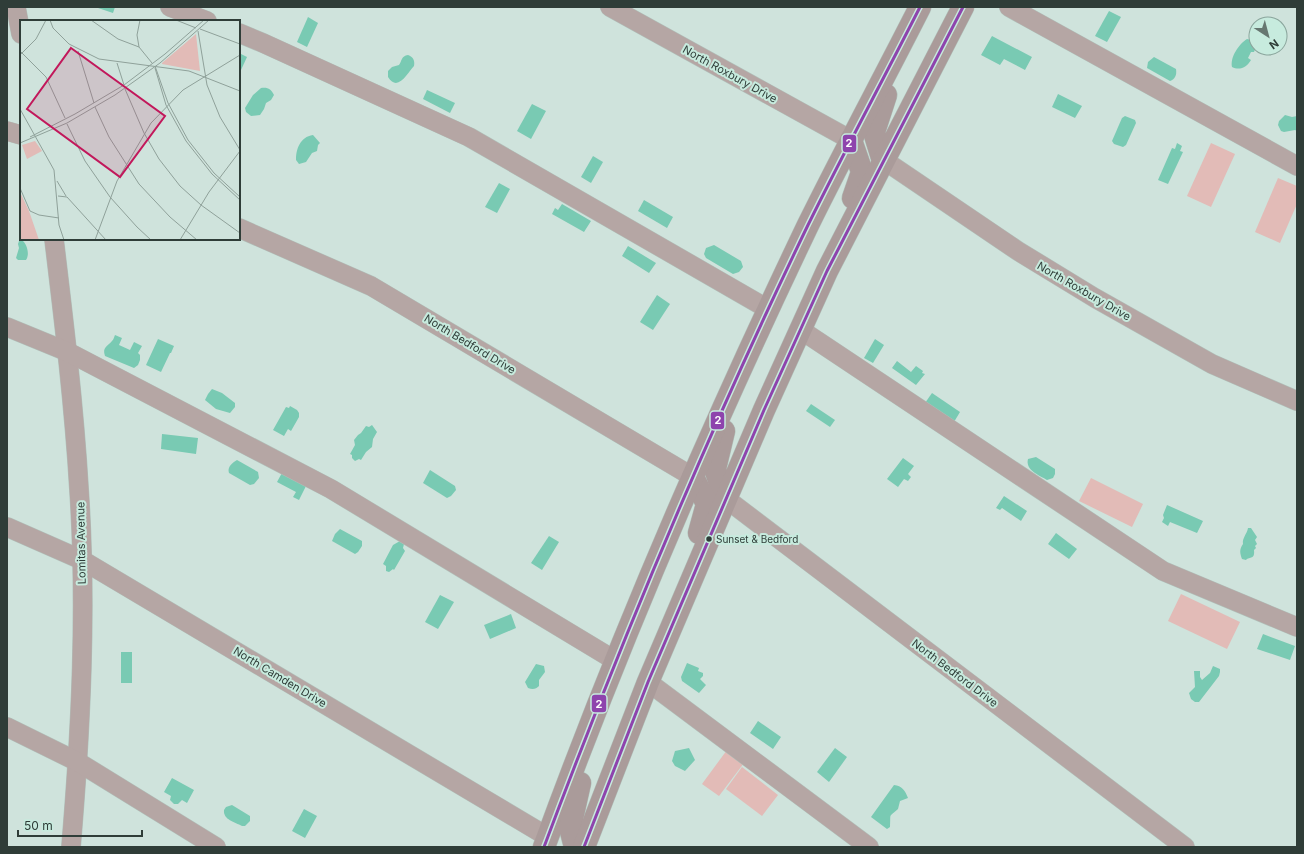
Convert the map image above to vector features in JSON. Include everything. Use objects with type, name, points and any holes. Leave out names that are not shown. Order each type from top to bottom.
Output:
[{"type":"main road","points":[[549,844],[594,715],[693,477],[768,309],[850,140],[920,7]]},
{"type":"main road","points":[[584,847],[677,611],[725,498],[826,273],[963,7]]},
{"type":"main road","points":[[883,161],[874,132],[908,31]]},
{"type":"main road","points":[[826,273],[862,172],[850,140]]},
{"type":"main road","points":[[725,498],[715,469],[738,378]]},
{"type":"main road","points":[[677,611],[707,504],[693,477]]},
{"type":"main road","points":[[575,847],[570,828],[594,715]]},
{"type":"street","points":[[16,7],[20,29]]},
{"type":"street","points":[[170,7],[204,20]]},
{"type":"street","name":"North Roxbury Drive","points":[[610,7],[850,140]]},
{"type":"street","points":[[1009,7],[1297,166]]},
{"type":"street","points":[[240,34],[263,43],[469,137],[768,309]]},
{"type":"street","points":[[7,131],[20,136]]},
{"type":"street","name":"North Roxbury Drive","points":[[883,161],[1018,252],[1102,302],[1212,364],[1297,401]]},
{"type":"street","name":"North Bedford Drive","points":[[240,228],[371,286],[693,477]]},
{"type":"street","name":"Lomitas Avenue","points":[[54,240],[68,352],[80,489],[82,560],[81,690],[78,762],[71,847]]},
{"type":"street","points":[[7,327],[68,352],[331,489],[616,661]]},
{"type":"street","points":[[801,330],[1163,571],[1297,628]]},
{"type":"street","name":"North Bedford Drive","points":[[725,498],[1185,847]]},
{"type":"street","name":"North Camden Drive","points":[[7,527],[82,560],[549,844]]},
{"type":"street","points":[[648,682],[869,847]]},
{"type":"street","points":[[7,727],[78,762],[216,847]]},
{"type":"shaded area","points":[[95,7],[115,7],[113,13]]},
{"type":"shaded area","points":[[1109,11],[1121,17],[1107,42],[1095,36]]},
{"type":"shaded area","points":[[308,17],[318,23],[307,47],[297,42]]},
{"type":"shaded area","points":[[992,36],[1032,57],[1025,70],[1004,59],[1000,65],[981,55]]},
{"type":"shaded area","points":[[1248,39],[1248,58],[1251,60],[1243,68],[1238,69],[1232,67],[1232,59],[1241,44]]},
{"type":"shaded area","points":[[240,54],[247,57],[240,70]]},
{"type":"shaded area","points":[[408,55],[413,59],[414,66],[402,80],[395,83],[388,77],[388,71],[392,67],[399,65],[403,58]]},
{"type":"shaded area","points":[[1154,57],[1176,69],[1176,75],[1173,79],[1170,81],[1147,68],[1148,62]]},
{"type":"shaded area","points":[[261,88],[269,89],[274,95],[271,100],[266,103],[260,115],[251,116],[246,112],[245,108],[253,95]]},
{"type":"shaded area","points":[[427,90],[455,103],[450,113],[423,99]]},
{"type":"shaded area","points":[[1058,94],[1082,106],[1075,118],[1052,107]]},
{"type":"shaded area","points":[[532,104],[546,111],[531,139],[517,131]]},
{"type":"shaded area","points":[[1285,115],[1292,117],[1297,116],[1297,131],[1281,131],[1278,125],[1279,121]]},
{"type":"shaded area","points":[[1125,116],[1135,120],[1136,123],[1126,145],[1123,147],[1114,144],[1112,141],[1122,118]]},
{"type":"shaded area","points":[[313,135],[320,143],[317,151],[312,153],[306,162],[299,164],[296,160],[298,148],[305,138]]},
{"type":"shaded area","points":[[1177,143],[1182,146],[1180,151],[1183,152],[1168,184],[1158,180],[1172,148],[1175,149]]},
{"type":"shaded area","points":[[1211,143],[1235,154],[1211,207],[1187,196]]},
{"type":"shaded area","points":[[593,156],[603,162],[591,183],[581,177]]},
{"type":"shaded area","points":[[1278,178],[1297,186],[1297,204],[1280,243],[1255,232]]},
{"type":"shaded area","points":[[499,183],[510,189],[497,213],[485,207]]},
{"type":"shaded area","points":[[644,200],[673,217],[667,228],[638,211]]},
{"type":"shaded area","points":[[562,204],[591,221],[584,232],[552,214],[555,208],[558,210]]},
{"type":"shaded area","points":[[22,240],[27,247],[28,255],[26,260],[18,260],[16,258],[19,248],[18,244],[19,241]]},
{"type":"shaded area","points":[[714,245],[741,261],[743,267],[739,272],[733,274],[706,258],[704,254],[706,248]]},
{"type":"shaded area","points":[[628,246],[656,263],[649,273],[622,256]]},
{"type":"shaded area","points":[[657,295],[670,304],[653,330],[640,322]]},
{"type":"shaded area","points":[[115,335],[122,338],[119,345],[130,350],[134,342],[142,346],[138,353],[140,355],[140,360],[138,365],[134,368],[105,356],[104,351]]},
{"type":"shaded area","points":[[158,339],[174,346],[161,372],[146,365]]},
{"type":"shaded area","points":[[875,339],[884,345],[873,363],[864,358]]},
{"type":"shaded area","points":[[897,361],[911,372],[916,366],[923,371],[922,373],[925,374],[916,385],[892,368]]},
{"type":"shaded area","points":[[212,389],[222,393],[235,403],[235,407],[230,413],[216,409],[205,400]]},
{"type":"shaded area","points":[[932,393],[960,412],[954,422],[925,403]]},
{"type":"shaded area","points":[[811,404],[835,420],[830,427],[806,411]]},
{"type":"shaded area","points":[[290,406],[297,410],[299,417],[291,431],[288,429],[284,436],[273,430],[286,407],[289,408]]},
{"type":"shaded area","points":[[372,425],[377,432],[373,439],[372,447],[366,452],[361,460],[359,459],[355,461],[350,454],[355,445],[354,440],[366,426],[369,427]]},
{"type":"shaded area","points":[[162,434],[198,438],[196,454],[161,449]]},
{"type":"shaded area","points":[[1036,457],[1055,469],[1053,478],[1047,480],[1031,469],[1028,459]]},
{"type":"shaded area","points":[[903,458],[914,466],[908,474],[911,477],[908,481],[904,479],[898,487],[887,479]]},
{"type":"shaded area","points":[[237,460],[258,472],[259,478],[254,484],[250,485],[229,473],[229,467]]},
{"type":"shaded area","points":[[430,470],[455,486],[456,490],[451,496],[447,498],[423,483]]},
{"type":"shaded area","points":[[283,471],[307,484],[299,500],[293,497],[296,492],[277,482]]},
{"type":"shaded area","points":[[1091,478],[1143,504],[1132,527],[1079,501]]},
{"type":"shaded area","points":[[1004,496],[1027,511],[1021,521],[1002,508],[1000,510],[996,508]]},
{"type":"shaded area","points":[[1167,505],[1203,521],[1197,533],[1170,522],[1168,526],[1162,522]]},
{"type":"shaded area","points":[[1248,528],[1251,528],[1257,537],[1255,540],[1257,544],[1255,546],[1256,548],[1254,550],[1253,557],[1246,560],[1242,559],[1240,552]]},
{"type":"shaded area","points":[[340,529],[362,541],[362,546],[358,552],[355,554],[332,541],[335,534]]},
{"type":"shaded area","points":[[1056,533],[1077,549],[1069,559],[1048,544]]},
{"type":"shaded area","points":[[549,536],[559,542],[542,570],[531,563]]},
{"type":"shaded area","points":[[400,541],[404,544],[403,548],[405,551],[394,570],[393,569],[389,572],[386,571],[386,566],[383,564],[393,545]]},
{"type":"shaded area","points":[[1181,594],[1240,622],[1227,649],[1168,621]]},
{"type":"shaded area","points":[[440,595],[454,602],[438,629],[425,622]]},
{"type":"shaded area","points":[[511,614],[516,628],[490,639],[484,625]]},
{"type":"shaded area","points":[[1263,634],[1295,646],[1290,660],[1257,649]]},
{"type":"shaded area","points":[[121,652],[132,652],[132,683],[121,683]]},
{"type":"shaded area","points":[[687,663],[699,668],[698,671],[703,673],[703,676],[700,679],[706,685],[699,693],[682,681],[681,677]]},
{"type":"shaded area","points":[[536,664],[544,666],[545,672],[539,680],[539,686],[534,689],[530,689],[525,682]]},
{"type":"shaded area","points":[[1213,666],[1220,669],[1219,676],[1199,702],[1195,702],[1191,699],[1189,693],[1195,687],[1194,671],[1200,671],[1200,677],[1202,680],[1210,673]]},
{"type":"shaded area","points":[[758,721],[781,737],[773,749],[750,733]]},
{"type":"shaded area","points":[[689,748],[695,760],[685,771],[675,766],[672,761],[675,751]]},
{"type":"shaded area","points":[[835,748],[847,757],[829,782],[817,772]]},
{"type":"shaded area","points":[[727,750],[744,763],[719,796],[702,784]]},
{"type":"shaded area","points":[[742,767],[778,795],[762,816],[726,789]]},
{"type":"shaded area","points":[[172,778],[194,790],[187,803],[182,800],[178,804],[174,804],[170,800],[171,796],[164,792]]},
{"type":"shaded area","points":[[894,785],[903,789],[908,798],[900,801],[898,809],[891,816],[890,827],[887,829],[871,817]]},
{"type":"shaded area","points":[[232,805],[250,816],[250,821],[245,826],[233,822],[225,816],[224,810],[226,807]]},
{"type":"shaded area","points":[[304,809],[317,816],[305,838],[292,831]]},
{"type":"transit line","name":"2","points":[[544,847],[636,611],[702,455],[808,225],[920,7]]},
{"type":"transit line","name":"2","points":[[584,847],[648,682],[764,410],[827,271],[963,7]]},
{"type":"place","name":"Sunset & Bedford","points":[[709,539]]}]
